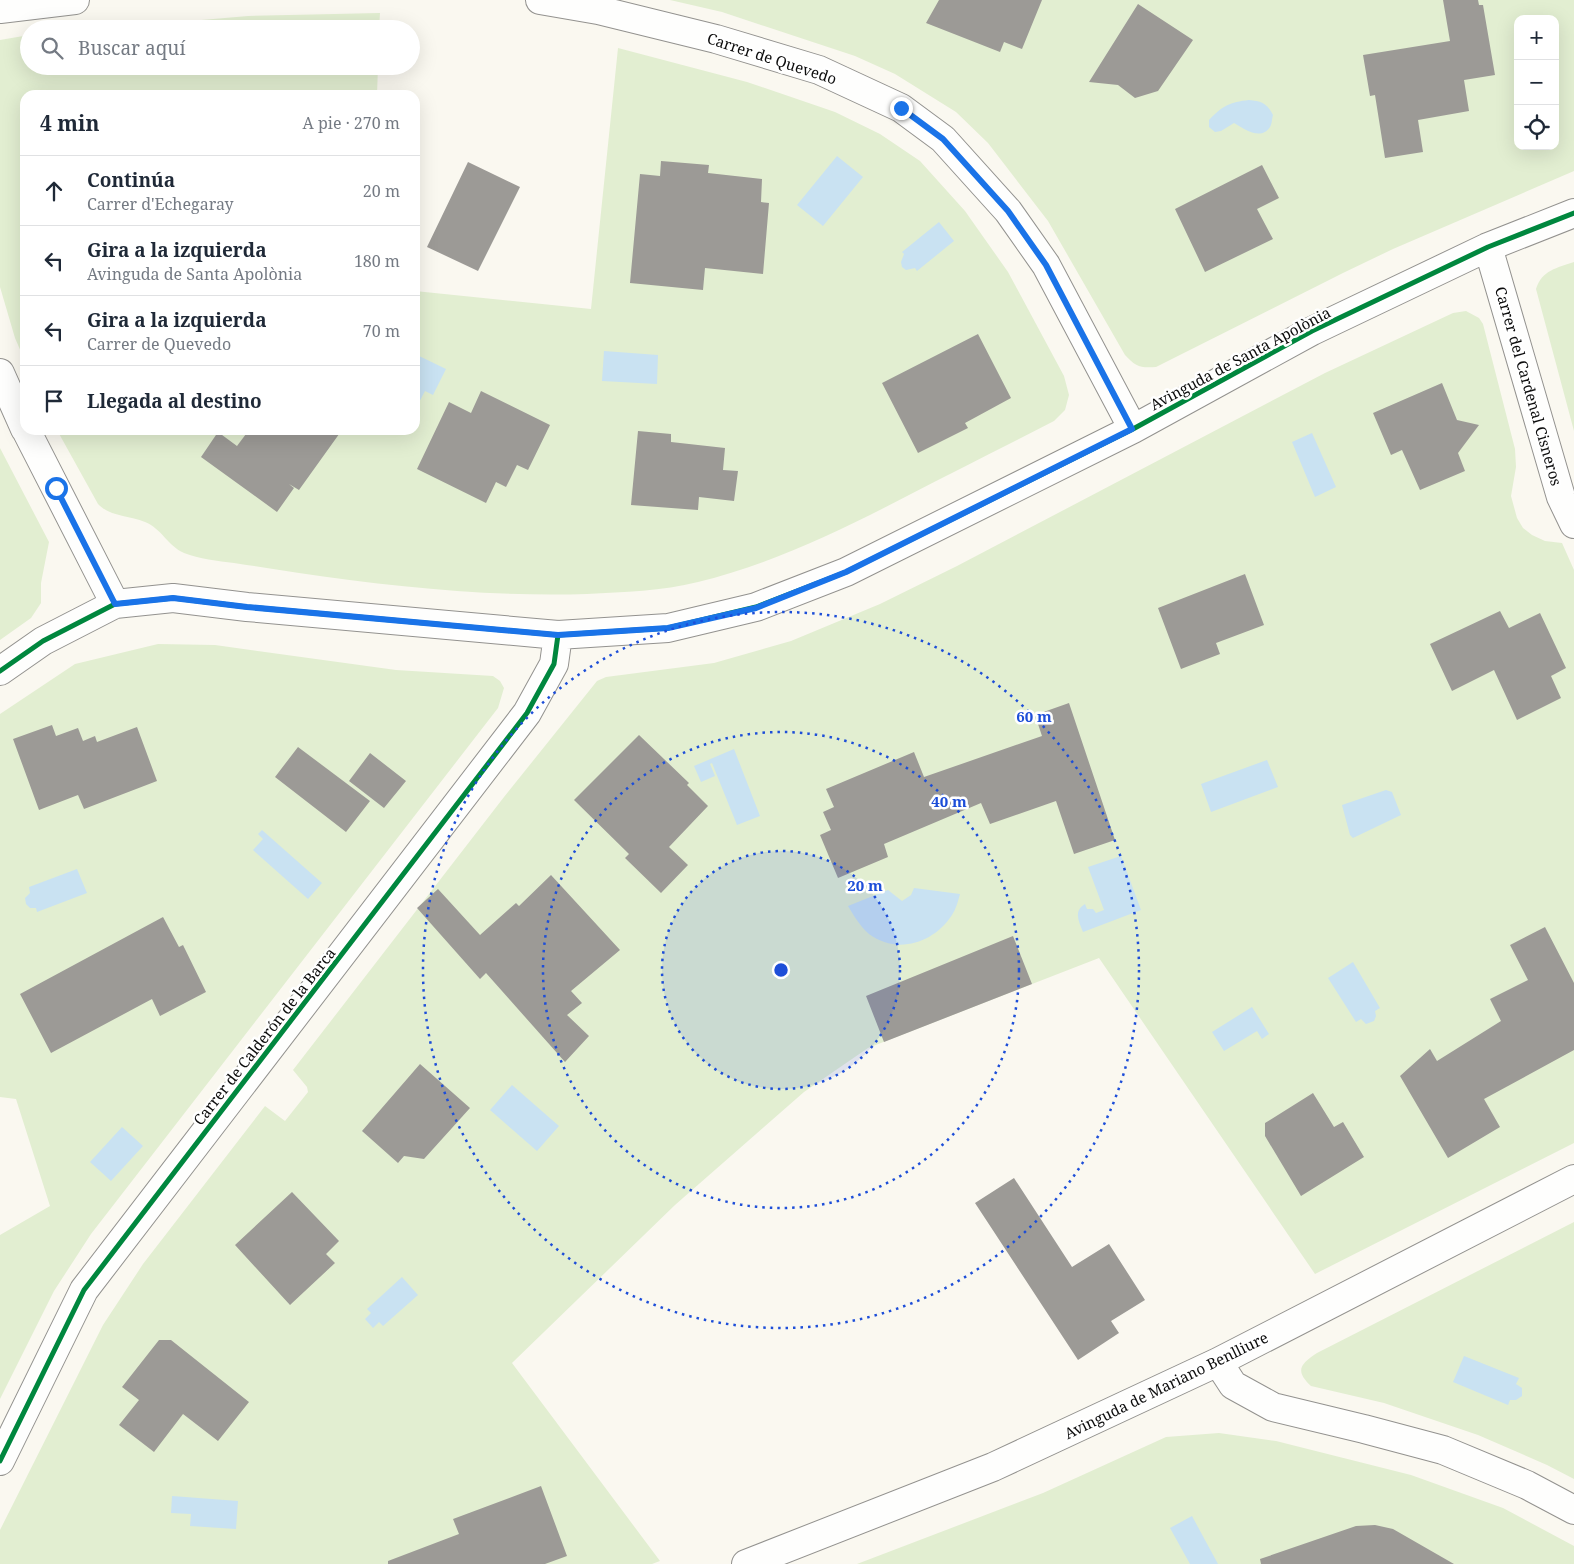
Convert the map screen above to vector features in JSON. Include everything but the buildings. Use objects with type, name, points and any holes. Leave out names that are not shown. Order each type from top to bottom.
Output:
[{"type":"street","points":[[0,9],[75,0]]},
{"type":"street","name":"Carrer de Quevedo","points":[[540,0],[598,10],[716,39],[819,70],[901,108],[915,118],[943,139],[1008,211],[1046,265],[1132,429]]},
{"type":"street","name":"Avinguda de Santa Apolònia","points":[[0,671],[43,642],[115,604],[173,598],[247,607],[558,635],[668,628],[756,608],[846,572],[1132,429],[1312,331],[1488,247],[1574,213]]},
{"type":"street","name":"Carrer del Cardenal Cisneros","points":[[1488,247],[1561,497],[1574,524]]},
{"type":"street","points":[[0,374],[20,418]]},
{"type":"street","points":[[28,435],[115,604]]},
{"type":"street","name":"Carrer de Calderón de la Barca","points":[[0,1461],[84,1290],[527,713],[554,664],[558,635]]},
{"type":"street","name":"Avinguda de Mariano Benlliure","points":[[746,1564],[993,1467],[1218,1362],[1574,1179]]},
{"type":"street","points":[[1218,1362],[1233,1385],[1273,1407],[1364,1428],[1443,1450],[1527,1485],[1574,1510]]},
{"type":"green space","points":[[670,0],[1574,0],[1574,171],[1393,249],[1156,367],[1142,367],[1132,362],[1125,355],[1048,221],[988,143],[956,112],[895,74],[855,56],[722,12]]},
{"type":"green space","points":[[380,13],[380,20],[202,20],[248,16]]},
{"type":"green space","points":[[20,37],[20,75],[378,75],[377,90],[20,90],[20,350],[0,287],[0,40]]},
{"type":"green space","points":[[618,48],[747,82],[835,112],[880,134],[920,161],[965,211],[1008,272],[1064,376],[1069,395],[1065,410],[1054,421],[858,521],[780,556],[726,575],[684,585],[643,591],[587,594],[515,594],[407,587],[196,557],[178,550],[151,525],[108,511],[98,504],[60,435],[420,435],[420,292],[591,309]]},
{"type":"green space","points":[[1574,262],[1574,431],[1536,289],[1546,274],[1556,268]]},
{"type":"green space","points":[[1466,311],[1479,318],[1483,324],[1515,449],[1516,467],[1511,496],[1517,518],[1523,528],[1532,535],[1545,541],[1562,543],[1574,570],[1574,1143],[1315,1274],[1099,958],[868,1048],[804,1092],[675,1205],[512,1363],[660,1561],[652,1564],[0,1564],[0,1530],[103,1325],[143,1264],[265,1106],[285,1121],[308,1092],[307,1087],[293,1070],[504,797],[597,681],[606,677],[714,663],[791,641],[880,604],[957,566],[1325,373],[1453,313]]},
{"type":"green space","points":[[0,448],[49,542],[41,583],[41,603],[31,618],[0,640]]},
{"type":"green space","points":[[158,644],[215,645],[396,670],[493,676],[500,681],[504,688],[498,708],[91,1234],[54,1291],[0,1399],[0,1235],[50,1206],[16,1099],[0,1097],[0,714],[75,664]]},
{"type":"green space","points":[[1574,1222],[1574,1479],[1478,1435],[1384,1403],[1311,1386],[1303,1376],[1301,1371],[1304,1364],[1317,1353]]},
{"type":"green space","points":[[1219,1433],[1276,1441],[1411,1475],[1503,1508],[1574,1546],[1574,1564],[857,1564],[1043,1493],[1166,1437]]},
{"type":"water","points":[[1249,100],[1263,103],[1273,115],[1271,126],[1266,131],[1262,133],[1252,132],[1234,123],[1221,131],[1215,132],[1209,127],[1209,120],[1222,108]]},
{"type":"water","points":[[837,156],[863,177],[823,226],[797,205]]},
{"type":"water","points":[[939,222],[954,241],[917,271],[915,268],[906,270],[902,267],[901,262],[904,254],[902,252]]},
{"type":"water","points":[[604,351],[658,355],[657,384],[602,381]]},
{"type":"water","points":[[420,356],[446,369],[433,395],[425,391],[420,400]]},
{"type":"water","points":[[1312,433],[1336,487],[1315,497],[1292,442]]},
{"type":"water","points":[[734,749],[760,816],[737,825],[712,763],[710,764],[715,776],[701,782],[694,766]]},
{"type":"water","points":[[1267,760],[1278,787],[1211,812],[1201,784]]},
{"type":"water","points":[[1386,790],[1392,792],[1401,815],[1353,838],[1350,835],[1342,805]]},
{"type":"water","points":[[262,830],[322,883],[308,899],[253,850],[263,839],[258,834]]},
{"type":"water","points":[[1121,856],[1141,910],[1083,932],[1078,917],[1081,907],[1085,904],[1087,909],[1093,909],[1096,913],[1104,910],[1088,867]]},
{"type":"water","points":[[77,869],[87,893],[37,912],[36,908],[30,908],[26,904],[25,898],[30,893],[29,887]]},
{"type":"water","points":[[914,888],[960,894],[953,913],[944,925],[925,939],[914,943],[903,945],[891,944],[869,934],[857,921],[848,906],[888,890],[902,901],[911,895]]},
{"type":"water","points":[[1353,962],[1380,1008],[1375,1011],[1374,1021],[1366,1024],[1361,1019],[1356,1022],[1328,978]]},
{"type":"water","points":[[1252,1007],[1269,1034],[1262,1039],[1257,1031],[1224,1051],[1212,1032]]},
{"type":"water","points":[[512,1085],[559,1126],[537,1151],[490,1110]]},
{"type":"water","points":[[122,1127],[143,1146],[111,1181],[90,1162]]},
{"type":"water","points":[[402,1277],[418,1295],[383,1326],[379,1322],[373,1328],[365,1319],[371,1313],[367,1309]]},
{"type":"water","points":[[1464,1356],[1519,1378],[1516,1384],[1522,1388],[1522,1396],[1516,1400],[1510,1400],[1508,1405],[1453,1382]]},
{"type":"water","points":[[172,1496],[238,1501],[236,1529],[190,1526],[191,1514],[171,1513]]},
{"type":"water","points":[[1192,1516],[1218,1564],[1190,1564],[1170,1528]]},
{"type":"cycle path","points":[[0,671],[43,641],[115,604],[173,598],[247,607],[558,635],[668,628],[756,607],[846,572],[1133,429],[1312,331],[1488,247],[1574,213]]},
{"type":"cycle path","points":[[0,1461],[84,1290],[527,713],[554,664],[558,635]]},
{"type":"route","points":[[56,488],[115,604],[173,598],[247,607],[558,635],[668,628],[756,608],[846,572],[1132,429],[1046,265],[1008,211],[943,139],[901,108]]}]
